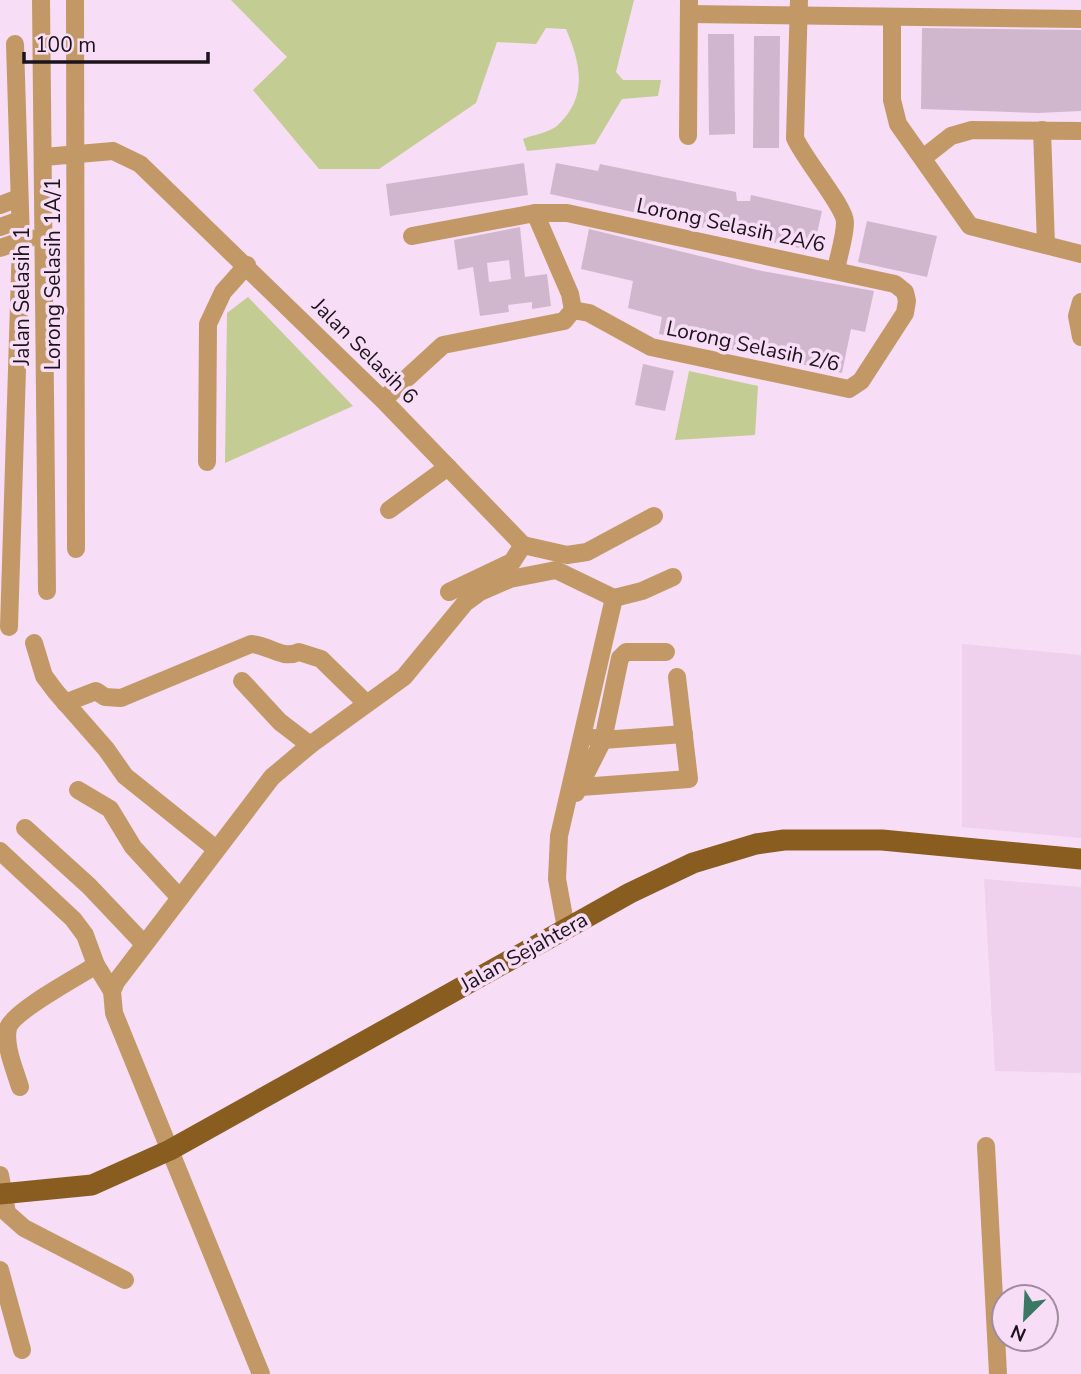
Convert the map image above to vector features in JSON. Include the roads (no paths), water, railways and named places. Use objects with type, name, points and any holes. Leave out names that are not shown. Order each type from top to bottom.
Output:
[{"type":"main road","name":"Jalan Sejahtera","points":[[1,1188],[92,1185],[170,1150],[566,928],[693,863],[734,849],[784,840],[881,840],[1081,859]]},
{"type":"street","name":"Jalan Selasih 1","points":[[41,0],[47,591]]},
{"type":"street","name":"Lorong Selasih 1A/1","points":[[75,0],[76,549]]},
{"type":"street","points":[[688,136],[689,7],[799,8],[892,17],[1081,19]]},
{"type":"street","points":[[799,8],[795,138],[802,156],[832,196],[845,221],[835,271]]},
{"type":"street","points":[[892,17],[892,100],[898,124],[970,226],[1081,254]]},
{"type":"street","points":[[9,627],[21,241],[8,83],[15,44]]},
{"type":"street","points":[[923,158],[951,136],[972,130],[1081,131]]},
{"type":"street","points":[[1042,130],[1046,245]]},
{"type":"street","name":"Jalan Selasih 6","points":[[44,157],[76,152],[113,151],[140,164],[383,400],[523,545]]},
{"type":"street","points":[[0,205],[19,198]]},
{"type":"street","points":[[383,400],[443,345],[564,321],[573,310],[570,295],[535,213],[412,236]]},
{"type":"street","name":"Lorong Selasih 2A/6","points":[[535,213],[567,213],[895,284],[905,292],[905,313],[861,381],[849,389]]},
{"type":"street","points":[[0,227],[20,220]]},
{"type":"street","points":[[0,248],[45,233]]},
{"type":"street","points":[[207,462],[208,324],[223,292],[247,265]]},
{"type":"street","points":[[1081,302],[1077,316],[1081,334]]},
{"type":"street","name":"Lorong Selasih 2/6","points":[[573,310],[589,313],[651,347],[849,389]]},
{"type":"street","points":[[389,510],[448,467]]},
{"type":"street","points":[[449,592],[512,562],[523,545],[567,555],[587,552],[654,516]]},
{"type":"street","points":[[551,552],[555,570]]},
{"type":"street","points":[[112,991],[144,944],[272,777],[310,745],[404,677],[465,603],[480,592],[510,579],[555,570],[614,598],[642,591],[673,577]]},
{"type":"street","points":[[566,928],[557,878],[559,836],[614,598]]},
{"type":"street","points":[[34,643],[44,676],[106,749],[125,776],[216,849]]},
{"type":"street","points":[[65,703],[96,691],[105,697],[121,698],[251,644],[265,645],[290,656],[299,652],[321,659],[366,703]]},
{"type":"street","points":[[565,807],[581,787],[603,740],[620,659],[626,652],[666,652]]},
{"type":"street","points":[[581,787],[689,779],[677,677]]},
{"type":"street","points":[[242,681],[280,722],[310,745]]},
{"type":"street","points":[[582,734],[603,740],[684,734]]},
{"type":"street","points":[[78,790],[110,809],[121,822],[133,847],[180,898]]},
{"type":"street","points":[[25,828],[89,886],[144,944]]},
{"type":"street","points":[[0,851],[73,919],[85,935],[96,965],[112,991],[114,1013],[261,1374]]},
{"type":"street","points":[[19,1087],[8,1042],[9,1027],[22,1012],[96,965]]},
{"type":"street","points":[[986,1146],[998,1374]]},
{"type":"street","points":[[1,1188],[7,1213],[24,1228],[125,1280]]},
{"type":"street","points":[[0,1270],[22,1350]]}]
